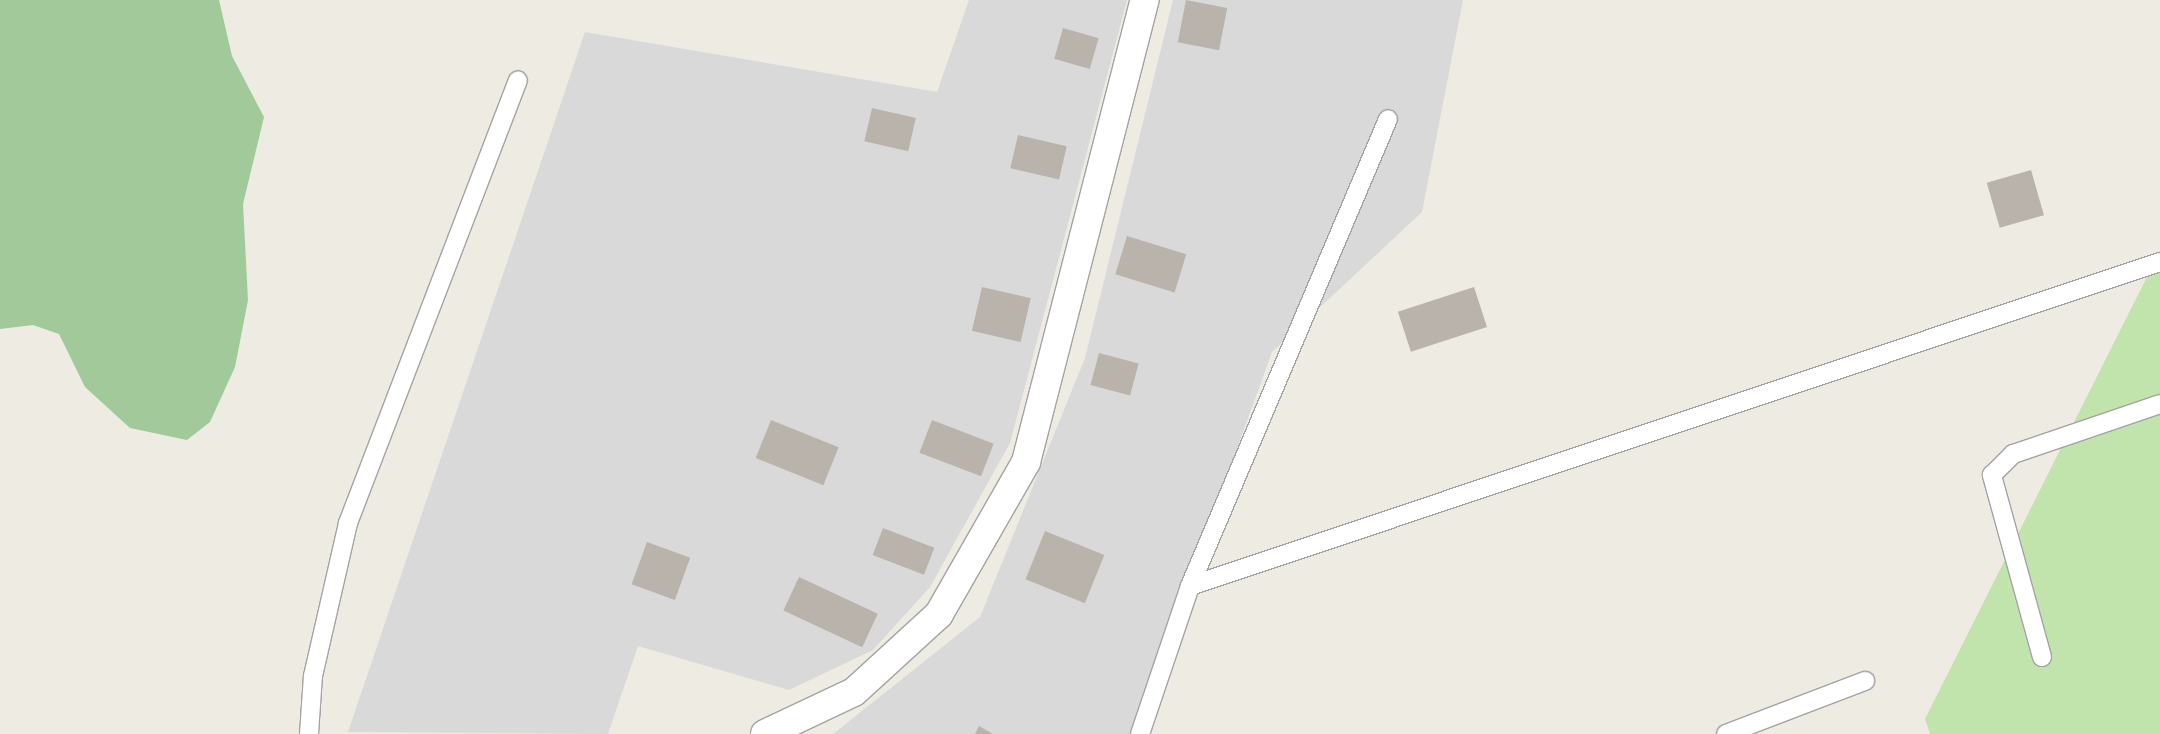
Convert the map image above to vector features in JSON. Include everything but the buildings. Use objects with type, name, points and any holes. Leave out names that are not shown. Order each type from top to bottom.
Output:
[{"type":"street","points":[[765,734],[854,692],[939,614],[1026,462],[1145,0]]},
{"type":"lane","points":[[309,734],[313,676],[348,523],[518,81]]},
{"type":"lane","points":[[1140,734],[1190,586],[1388,119]]},
{"type":"lane","points":[[1190,586],[2160,262]]},
{"type":"lane","points":[[2042,657],[1992,476],[2013,454],[2160,404]]},
{"type":"lane","points":[[1726,734],[1865,682]]},
{"type":"shaded area","points":[[969,0],[1127,0],[1010,443],[930,587],[873,650],[789,690],[638,646],[608,734],[348,732],[585,32],[937,92]]},
{"type":"shaded area","points":[[1173,0],[1463,0],[1422,212],[1272,352],[1134,734],[833,734],[980,617],[1085,358]]},
{"type":"green space","points":[[0,0],[219,0],[232,56],[264,117],[243,204],[248,300],[235,367],[210,422],[187,440],[130,428],[85,387],[59,334],[33,325],[0,329]]},
{"type":"green space","points":[[2160,251],[2160,734],[1930,734],[1925,719]]}]
